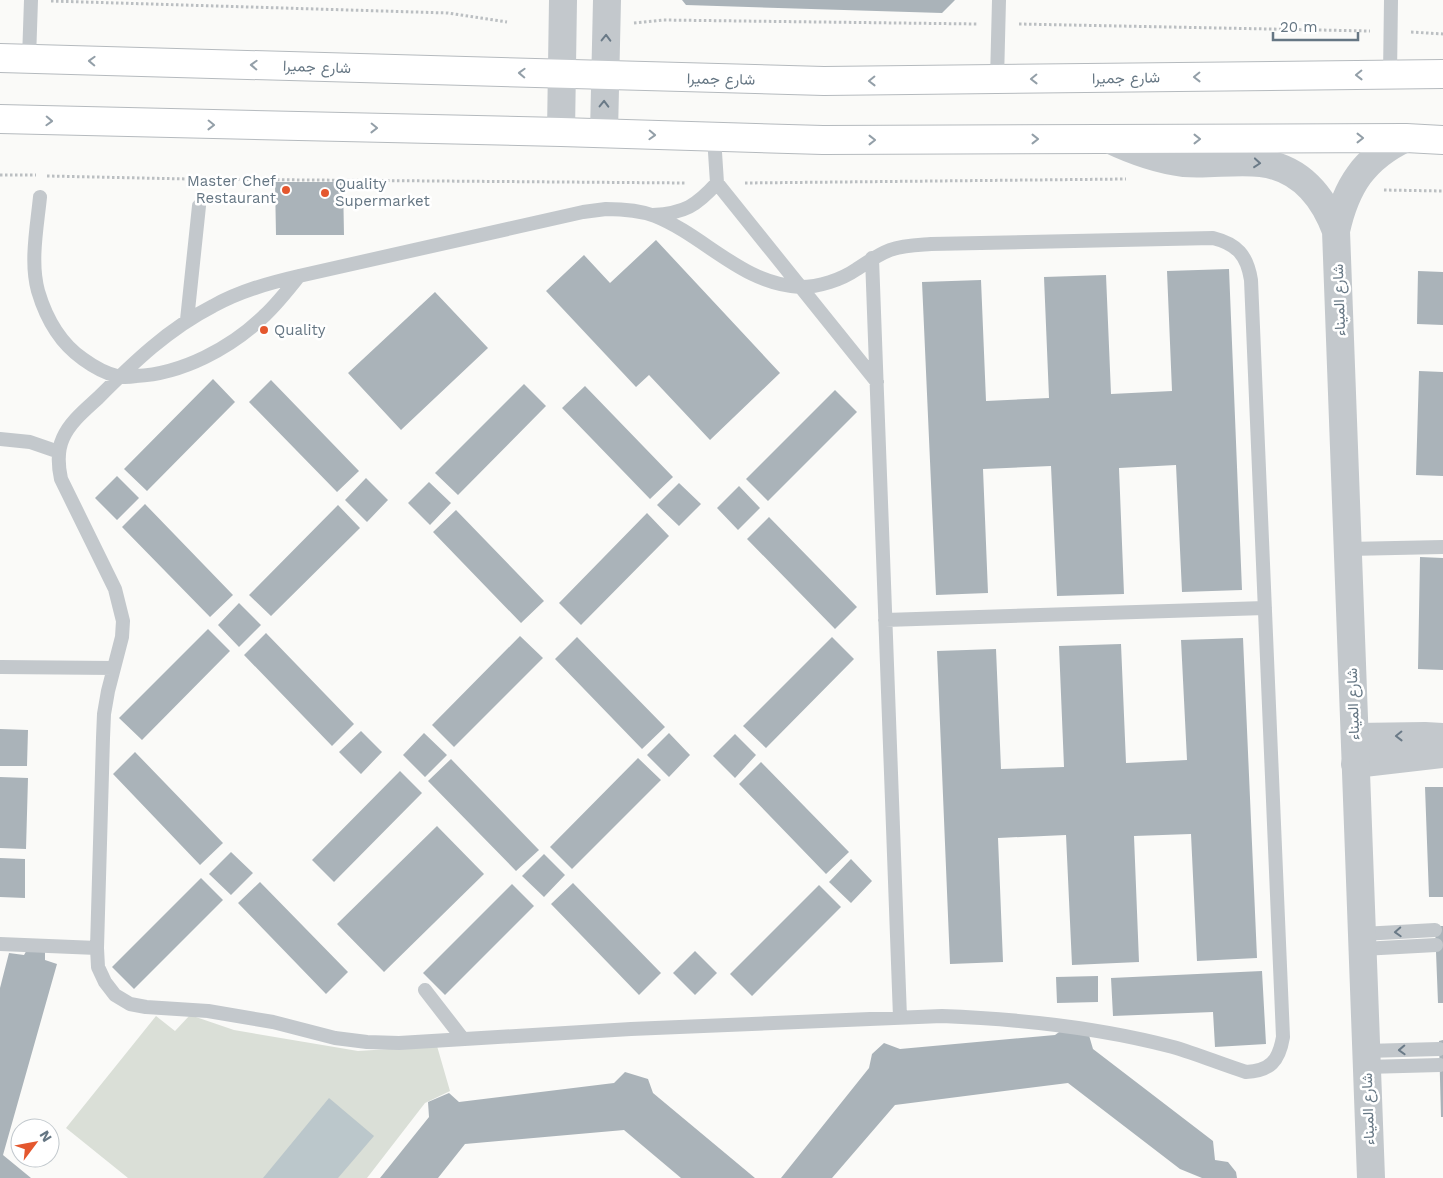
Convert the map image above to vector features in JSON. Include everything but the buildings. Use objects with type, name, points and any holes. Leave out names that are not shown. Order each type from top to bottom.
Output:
[{"type":"main road","name":"شارع جميرا","points":[[0,58],[824,81],[1443,74]]},
{"type":"main road","points":[[0,120],[604,133],[824,140],[1406,138],[1443,140]]},
{"type":"street","points":[[562,132],[563,0]]},
{"type":"street","points":[[604,133],[606,0]]},
{"type":"street","points":[[1336,231],[1343,202],[1361,171],[1374,157],[1389,146],[1406,138]]},
{"type":"street","points":[[1108,139],[1139,153],[1165,160],[1186,163],[1260,163],[1285,170],[1307,184],[1318,195],[1327,208],[1336,231]]},
{"type":"street","name":"شارع الميناء","points":[[1336,231],[1371,1178]]},
{"type":"street","points":[[1354,737],[1443,737]]},
{"type":"street","points":[[1356,764],[1443,754]]},
{"type":"lane","points":[[29,59],[31,0]]},
{"type":"lane","points":[[997,80],[999,0]]},
{"type":"lane","points":[[1390,75],[1391,0]]},
{"type":"lane","points":[[714,137],[718,183],[877,382]]},
{"type":"lane","points":[[652,215],[672,214],[689,208],[718,183]]},
{"type":"lane","points":[[40,197],[34,264],[37,290],[46,313],[58,335],[75,354],[96,368],[119,377],[146,376],[172,370],[221,349],[244,334],[264,317],[283,297],[298,276]]},
{"type":"lane","points":[[187,320],[199,206]]},
{"type":"lane","points":[[622,209],[652,215],[674,225],[739,268],[758,278],[779,284],[801,287],[839,279],[856,270],[872,258],[890,250],[910,245],[1213,238],[1225,241],[1236,247],[1246,262],[1251,280],[1284,1037],[1282,1049],[1268,1067],[1246,1072],[1174,1048],[1082,1028],[989,1018],[942,1016],[631,1029],[400,1043],[367,1042],[335,1038],[241,1016],[130,1004],[116,995],[105,982],[98,967],[97,948],[103,730],[107,699],[122,637],[122,620],[115,589],[61,479],[58,466],[59,452],[62,439],[68,428],[119,377],[163,337],[187,320],[241,292],[298,276],[583,212],[622,209]]},
{"type":"lane","points":[[872,258],[900,1017]]},
{"type":"lane","points":[[0,439],[30,442],[59,452]]},
{"type":"lane","points":[[1348,549],[1443,547]]},
{"type":"lane","points":[[886,620],[1265,608]]},
{"type":"lane","points":[[0,667],[114,668]]},
{"type":"lane","points":[[1362,942],[1435,930]]},
{"type":"lane","points":[[1362,942],[1436,945]]},
{"type":"lane","points":[[0,944],[97,948]]},
{"type":"lane","points":[[425,990],[463,1039]]},
{"type":"lane","points":[[1366,1059],[1439,1049]]},
{"type":"lane","points":[[1366,1059],[1440,1065]]},
{"type":"path","points":[[31,0],[448,13],[507,22]]},
{"type":"path","points":[[606,28],[663,20],[998,24],[1443,34]]},
{"type":"path","points":[[0,175],[197,179],[718,183],[1132,179]]},
{"type":"path","points":[[1351,186],[1379,190],[1443,191]]},
{"type":"shaded area","points":[[190,1015],[234,1030],[358,1051],[437,1046],[450,1091],[425,1103],[367,1178],[128,1178],[66,1128],[156,1016],[175,1031]]},
{"type":"shaded area","points":[[329,1098],[374,1136],[338,1178],[263,1178]]},
{"type":"place","name":"Master Chef Restaurant","points":[[286,190]]},
{"type":"place","name":"Quality Supermarket","points":[[325,193]]},
{"type":"place","name":"Quality","points":[[264,330]]}]
